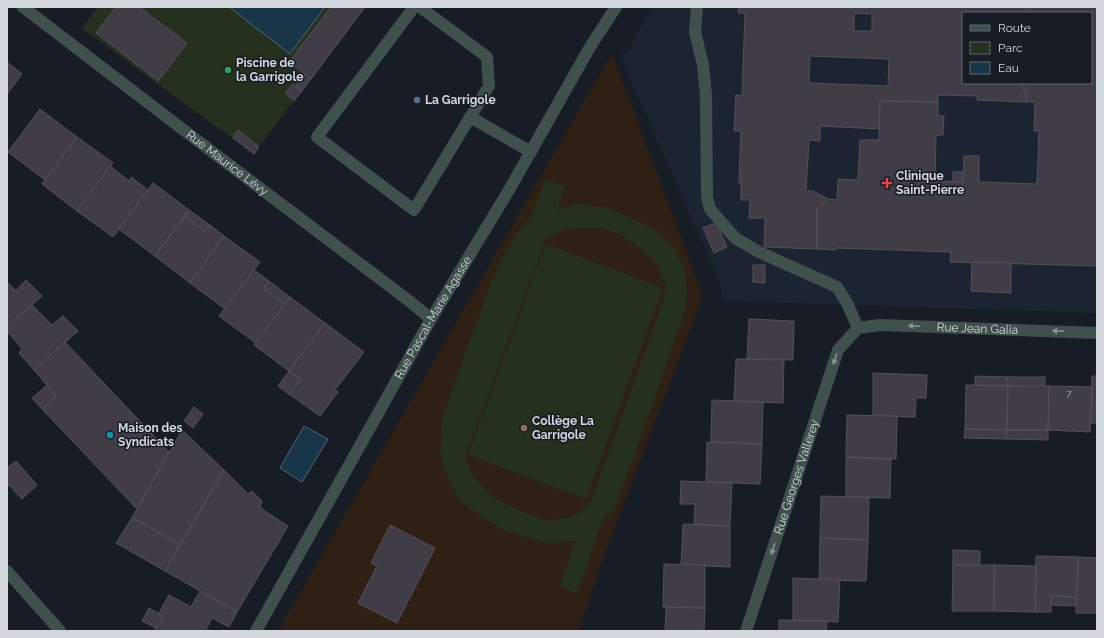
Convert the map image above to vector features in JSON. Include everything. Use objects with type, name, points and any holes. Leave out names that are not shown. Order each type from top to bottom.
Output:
[{"type":"street","name":"Rue Maurice Lévy","points":[[23,7],[431,319]]},
{"type":"street","points":[[414,7],[317,137],[414,210],[488,86],[487,57],[420,7]]},
{"type":"street","name":"Rue Pascal-Marie Agasse","points":[[256,631],[431,319],[531,152],[590,47],[616,7]]},
{"type":"street","points":[[697,7],[695,32],[703,65],[706,95],[707,197],[710,209],[735,238],[759,252],[838,287],[858,328]]},
{"type":"street","points":[[470,117],[531,152]]},
{"type":"street","name":"Rue Jean Galia","points":[[858,328],[880,325],[1097,333]]},
{"type":"street","name":"Rue Georges Vallerey","points":[[746,631],[838,350],[858,328]]},
{"type":"street","points":[[7,571],[60,631]]},
{"type":"shaded area","name":"Clinique Saint-Pierre","points":[[652,7],[1097,7],[1097,313],[723,301],[720,283],[619,53],[626,54]]},
{"type":"shaded area","name":"Collège La Garrigole","points":[[612,53],[703,296],[602,561],[579,631],[278,631]]},
{"type":"green space","name":"Piscine de la Garrigole","points":[[98,7],[365,7],[254,153],[82,28]]},
{"type":"green space","points":[[545,180],[565,186],[557,210],[577,204],[609,208],[656,230],[676,250],[685,272],[687,295],[683,316],[645,426],[614,509],[602,521],[577,593],[560,587],[575,541],[547,543],[504,530],[479,515],[459,500],[445,471],[440,450],[442,419],[491,282],[504,254],[520,229],[531,218]],"holes":[[[582,227],[601,228],[620,234],[642,250],[659,266],[666,286],[663,302],[591,502],[575,516],[549,521],[522,512],[492,497],[472,475],[465,457],[546,239],[561,231]]]},
{"type":"green space","points":[[546,244],[663,288],[586,499],[468,455]]},
{"type":"water","points":[[229,7],[325,7],[290,54]]},
{"type":"water","points":[[304,426],[328,439],[302,482],[280,468]]},
{"type":"building","points":[[116,7],[139,7],[187,43],[158,81],[96,33]]},
{"type":"building","points":[[331,7],[365,7],[311,79],[289,62]]},
{"type":"building","points":[[739,7],[1027,7],[1027,12],[962,12],[962,84],[1024,84],[1024,91],[1026,91],[1026,102],[977,100],[977,96],[938,95],[938,102],[880,101],[880,129],[820,126],[820,141],[809,140],[806,191],[813,191],[828,199],[817,209],[817,249],[764,247],[765,218],[749,218],[750,200],[741,200],[741,182],[739,183],[741,131],[734,131],[736,95],[742,96],[745,13],[738,13]],"holes":[[[854,13],[872,14],[872,31],[854,31]],[[810,56],[889,59],[888,86],[809,83]]]},
{"type":"building","points":[[1027,7],[1097,7],[1097,266],[950,262],[951,252],[837,248],[836,250],[817,249],[817,209],[828,199],[837,200],[838,179],[858,180],[860,140],[879,140],[880,101],[938,102],[938,116],[944,116],[943,135],[936,135],[935,181],[963,182],[964,156],[979,156],[979,182],[1037,184],[1039,131],[1034,131],[1035,102],[1026,102],[1026,91],[1024,91],[1024,84],[1092,84],[1092,12],[1027,12]]},
{"type":"building","points":[[7,62],[22,74],[7,94]]},
{"type":"building","points":[[305,74],[311,79],[302,91],[296,85]]},
{"type":"building","points":[[293,84],[302,91],[294,101],[285,93]]},
{"type":"building","points":[[40,109],[77,137],[45,180],[8,152]]},
{"type":"building","points":[[238,130],[259,147],[254,154],[233,138]]},
{"type":"building","points":[[77,137],[113,163],[77,211],[42,184]]},
{"type":"building","points":[[110,166],[129,181],[131,177],[148,190],[113,237],[77,211]]},
{"type":"building","points":[[953,172],[963,172],[963,182],[953,182]]},
{"type":"building","points":[[153,183],[189,210],[155,256],[119,229]]},
{"type":"building","points":[[189,210],[210,225],[205,231],[185,216]]},
{"type":"building","points":[[185,216],[205,231],[210,225],[224,236],[190,283],[155,256]]},
{"type":"building","points":[[716,223],[727,247],[714,253],[703,228]]},
{"type":"building","points":[[224,236],[260,262],[225,309],[190,283]]},
{"type":"building","points":[[972,262],[1011,263],[1011,293],[971,291]]},
{"type":"building","points":[[753,265],[765,265],[765,283],[753,282]]},
{"type":"building","points":[[254,270],[269,281],[264,288],[285,304],[256,343],[219,316]]},
{"type":"building","points":[[26,280],[42,296],[7,327],[7,282],[16,291]]},
{"type":"building","points":[[269,281],[290,297],[285,304],[264,288]]},
{"type":"building","points":[[290,297],[325,323],[289,371],[254,345]]},
{"type":"building","points":[[32,305],[52,325],[63,316],[78,331],[34,370],[19,353],[22,349],[7,331],[7,327]]},
{"type":"building","points":[[749,319],[794,321],[793,360],[747,359]]},
{"type":"building","points":[[325,323],[364,352],[335,390],[338,392],[320,416],[289,394],[301,379],[289,371]]},
{"type":"building","name":"Maison des Syndicats","points":[[65,342],[169,452],[137,509],[42,409],[56,396],[34,370]]},
{"type":"building","points":[[736,359],[784,360],[783,403],[734,401]]},
{"type":"building","points":[[289,371],[301,379],[289,394],[278,386]]},
{"type":"building","points":[[873,373],[927,375],[926,398],[916,398],[915,417],[873,416]]},
{"type":"building","points":[[975,376],[1008,377],[1008,386],[975,385]]},
{"type":"building","points":[[1092,376],[1097,376],[1097,423],[1090,423]]},
{"type":"building","points":[[1008,377],[1045,377],[1045,387],[1008,386]]},
{"type":"building","points":[[47,385],[56,396],[42,409],[32,398]]},
{"type":"building","points":[[966,385],[1008,386],[1007,430],[965,429]]},
{"type":"building","points":[[1008,386],[1049,386],[1048,430],[1007,430]]},
{"type":"building","points":[[1049,386],[1092,387],[1090,432],[1048,430]]},
{"type":"building","points":[[712,400],[763,402],[762,444],[711,442]]},
{"type":"building","points":[[194,407],[203,414],[193,428],[184,421]]},
{"type":"building","points":[[847,415],[897,416],[896,459],[846,457]]},
{"type":"building","points":[[965,429],[1007,430],[1006,439],[964,438]]},
{"type":"building","points":[[182,430],[224,470],[180,544],[132,518]]},
{"type":"building","points":[[1007,430],[1048,430],[1048,440],[1006,439]]},
{"type":"building","points":[[707,442],[762,444],[760,484],[706,482]]},
{"type":"building","points":[[846,457],[891,459],[890,498],[846,497]]},
{"type":"building","points":[[16,461],[37,485],[22,499],[9,485],[7,487],[7,468]]},
{"type":"building","points":[[224,470],[248,494],[252,491],[263,502],[260,505],[263,510],[288,526],[237,612],[165,571]]},
{"type":"building","points":[[681,481],[732,483],[730,526],[694,524],[695,504],[680,504]]},
{"type":"building","points":[[821,496],[869,497],[868,540],[820,538]]},
{"type":"building","points":[[132,518],[180,544],[165,571],[116,543]]},
{"type":"building","points":[[683,524],[730,526],[730,567],[681,565]]},
{"type":"building","points":[[390,525],[435,548],[397,623],[358,603],[377,566],[371,563]]},
{"type":"building","points":[[820,538],[868,540],[866,581],[819,580]]},
{"type":"building","points":[[953,550],[980,551],[980,565],[953,565]]},
{"type":"building","points":[[1036,556],[1078,557],[1077,597],[1051,596],[1051,612],[1035,612]]},
{"type":"building","points":[[1078,557],[1097,558],[1097,613],[1076,613]]},
{"type":"building","points":[[664,564],[705,565],[705,608],[663,607]]},
{"type":"building","points":[[953,565],[995,565],[994,611],[952,611]]},
{"type":"building","points":[[995,565],[1036,566],[1035,612],[994,611]]},
{"type":"building","points":[[793,578],[840,580],[838,622],[793,620]]},
{"type":"building","points":[[200,591],[237,612],[229,627],[212,618],[205,631],[154,631],[163,616],[159,613],[169,595],[191,607]]},
{"type":"building","points":[[1051,596],[1077,597],[1076,606],[1051,605]]},
{"type":"building","points":[[666,607],[705,608],[704,631],[665,631]]},
{"type":"building","points":[[149,608],[163,616],[156,628],[142,621]]},
{"type":"building","points":[[779,620],[827,621],[826,631],[779,631]]},
{"type":"place","name":"Piscine de la Garrigole","points":[[228,70]]},
{"type":"place","name":"La Garrigole","points":[[417,100]]},
{"type":"place","name":"Clinique Saint-Pierre","points":[[887,183]]},
{"type":"place","name":"Collège La Garrigole","points":[[524,428]]},
{"type":"place","name":"Maison des Syndicats","points":[[110,435]]}]
